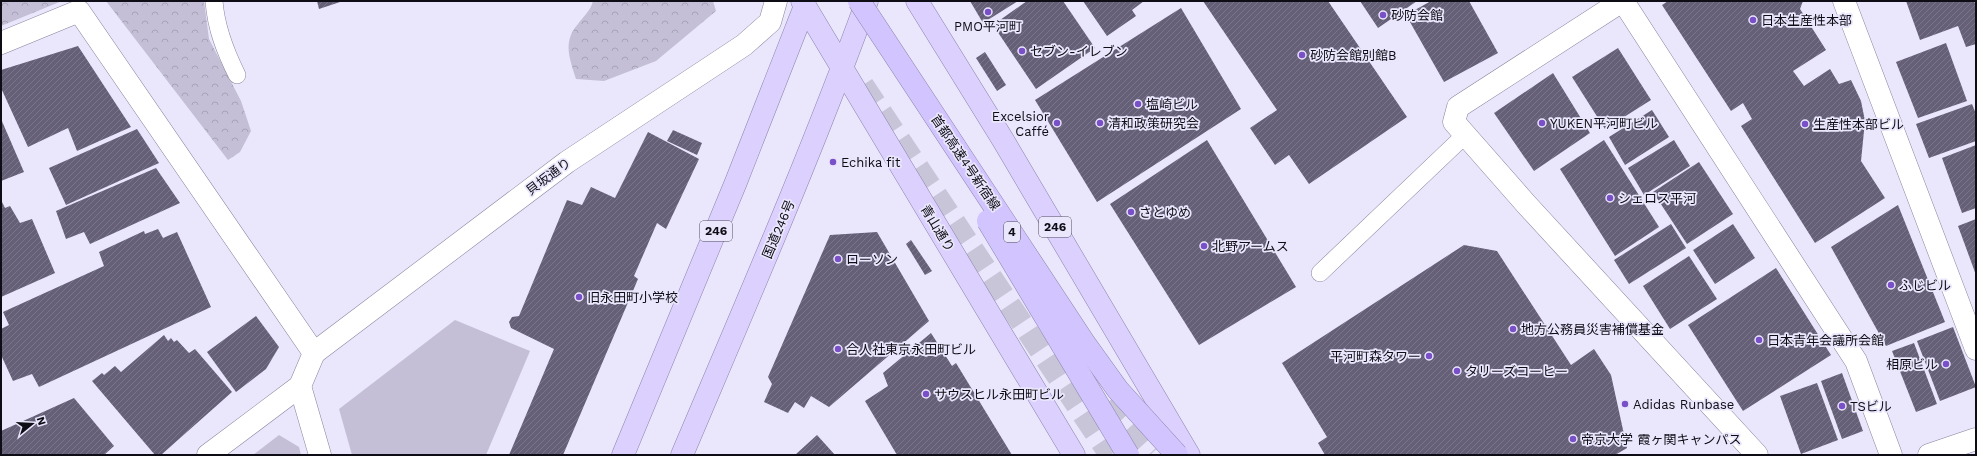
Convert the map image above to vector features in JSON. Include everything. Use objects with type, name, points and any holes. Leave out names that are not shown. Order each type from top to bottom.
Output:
[{"type":"highway","name":"首都高速4号新宿線","points":[[858,1],[1128,455]]},
{"type":"highway","name":"首都高速4号新宿線","points":[[858,1],[1085,344],[1118,390],[1177,455]]},
{"type":"highway","name":"国道246号","points":[[682,455],[788,205],[843,69],[867,1]]},
{"type":"highway","name":"246","points":[[917,1],[1008,147],[1189,455]]},
{"type":"highway","name":"青山通り","points":[[806,3],[843,69],[1074,455]]},
{"type":"highway","name":"246","points":[[623,455],[736,182],[806,3]]},
{"type":"street","name":"貝坂通り","points":[[314,352],[566,162],[744,45],[770,22],[776,1]]},
{"type":"street","points":[[1757,455],[1465,136],[1454,122],[1458,107],[1622,1],[1856,361],[1891,455]]},
{"type":"street","points":[[1844,1],[1976,349]]},
{"type":"street","points":[[1,43],[79,11],[314,352],[300,386],[208,455]]},
{"type":"street","points":[[300,386],[320,455]]},
{"type":"street","points":[[1930,455],[1958,451],[1976,439]]},
{"type":"lane","points":[[214,1],[215,19],[223,46],[236,75]]},
{"type":"lane","points":[[1320,273],[1465,136]]},
{"type":"green space","points":[[1,1],[62,1],[1,26]]},
{"type":"green space","points":[[106,1],[204,1],[209,39],[241,101],[251,131],[240,152],[228,160]]},
{"type":"green space","points":[[593,1],[713,1],[716,11],[656,61],[604,81],[576,79],[569,51],[570,37],[589,10]]},
{"type":"green space","points":[[455,320],[530,351],[486,455],[352,455],[339,409]]},
{"type":"green space","points":[[279,435],[299,447],[301,455],[253,455]]},
{"type":"building","points":[[317,1],[343,1],[319,9]]},
{"type":"building","name":"PMO平河町","points":[[970,1],[1018,1],[983,23]]},
{"type":"building","points":[[1027,1],[1063,1],[1095,48],[1036,89],[993,25]]},
{"type":"building","points":[[1083,1],[1144,1],[1132,10],[1136,16],[1107,36]]},
{"type":"building","name":"砂防会館別館B","points":[[1203,1],[1328,1],[1407,117],[1309,184],[1289,155],[1275,165],[1250,128],[1277,110]]},
{"type":"building","name":"砂防会館","points":[[1360,1],[1417,1],[1378,28]]},
{"type":"building","points":[[1431,1],[1469,1],[1498,53],[1444,82],[1406,15]]},
{"type":"building","name":"生産性本部ビル","points":[[1668,1],[1803,1],[1800,9],[1826,50],[1793,71],[1804,86],[1830,69],[1839,84],[1851,80],[1861,101],[1865,121],[1861,161],[1885,198],[1815,243],[1741,126],[1752,119],[1743,103],[1731,111],[1662,5]]},
{"type":"building","points":[[1906,1],[1974,1],[1976,6],[1976,44],[1966,47],[1958,26],[1920,40]]},
{"type":"building","name":"塩崎ビル","points":[[1181,8],[1241,109],[1097,202],[1035,100]]},
{"type":"building","points":[[1946,43],[1967,101],[1918,118],[1896,62]]},
{"type":"building","points":[[78,46],[131,127],[77,151],[68,128],[28,147],[1,88],[1,70]]},
{"type":"building","points":[[1618,48],[1651,100],[1605,129],[1572,77]]},
{"type":"building","points":[[985,52],[1006,85],[997,91],[976,58]]},
{"type":"building","name":"YUKEN平河町ビル","points":[[1553,73],[1590,133],[1534,171],[1494,113]]},
{"type":"building","points":[[1972,104],[1976,114],[1976,141],[1929,158],[1916,124]]},
{"type":"building","points":[[1652,110],[1669,137],[1625,165],[1609,137]]},
{"type":"building","points":[[1,119],[24,172],[1,181]]},
{"type":"building","points":[[137,129],[159,163],[66,205],[49,168]]},
{"type":"building","points":[[673,130],[702,143],[697,155],[667,141]]},
{"type":"building","name":"旧永田町小学校","points":[[648,132],[699,159],[666,229],[657,223],[634,276],[638,279],[563,455],[509,455],[554,349],[511,328],[509,322],[512,317],[519,316],[567,200],[582,205],[591,187],[615,198]]},
{"type":"building","name":"北野アームス","points":[[1207,140],[1296,287],[1199,345],[1110,204]]},
{"type":"building","name":"シェロス平河","points":[[1604,140],[1659,227],[1615,256],[1560,169]]},
{"type":"building","points":[[1674,140],[1690,166],[1644,195],[1628,168]]},
{"type":"building","points":[[1976,145],[1976,208],[1962,213],[1942,158]]},
{"type":"building","points":[[1699,162],[1733,214],[1687,244],[1653,192]]},
{"type":"building","points":[[156,168],[180,203],[90,244],[84,232],[66,239],[56,211]]},
{"type":"building","points":[[1,200],[5,208],[10,206],[20,223],[32,219],[55,273],[1,297]]},
{"type":"building","name":"ふじビル","points":[[1898,205],[1945,322],[1886,346],[1831,247]]},
{"type":"building","points":[[1976,219],[1976,275],[1958,226]]},
{"type":"building","points":[[1671,224],[1686,248],[1629,284],[1614,260]]},
{"type":"building","points":[[1733,224],[1755,258],[1715,284],[1693,250]]},
{"type":"building","points":[[158,229],[163,238],[177,232],[211,307],[39,387],[32,374],[13,381],[1,355],[1,329],[9,325],[3,312],[104,266],[99,252],[144,231],[145,234]]},
{"type":"building","name":"合人社東京永田町ビル","points":[[877,232],[929,321],[829,407],[811,396],[804,408],[795,402],[788,413],[764,402],[772,384],[768,377],[830,235]]},
{"type":"building","points":[[911,240],[932,271],[925,275],[906,244]]},
{"type":"building","name":"平河町森タワー","points":[[1464,245],[1497,251],[1571,365],[1594,349],[1611,375],[1627,448],[1615,455],[1325,455],[1318,443],[1327,437],[1282,363]]},
{"type":"building","points":[[1689,256],[1717,299],[1670,329],[1643,286]]},
{"type":"building","name":"日本青年会議所会館","points":[[1776,268],[1831,355],[1743,411],[1688,325]]},
{"type":"building","points":[[256,316],[279,347],[266,369],[236,392],[207,352]]},
{"type":"building","name":"相原ビル","points":[[1953,327],[1976,387],[1940,401],[1917,341]]},
{"type":"building","name":"サウスヒル永田町ビル","points":[[931,333],[952,366],[956,363],[1012,455],[897,455],[865,401],[888,386],[883,373]]},
{"type":"building","points":[[164,335],[168,341],[171,338],[174,342],[177,340],[189,353],[195,349],[232,392],[161,455],[155,455],[92,381],[102,373],[104,375],[115,366],[121,372]]},
{"type":"building","points":[[1914,343],[1937,404],[1916,412],[1892,351]]},
{"type":"building","name":"TSビル","points":[[1842,373],[1863,431],[1842,439],[1821,381]]},
{"type":"building","points":[[1817,383],[1838,440],[1801,454],[1780,396]]},
{"type":"building","points":[[74,398],[114,446],[104,455],[1,455],[1,431]]},
{"type":"building","points":[[817,435],[835,455],[795,455]]},
{"type":"tunnel","points":[[863,85],[1110,455]]},
{"type":"tunnel","points":[[1105,405],[1150,455]]},
{"type":"place","name":"PMO平河町","points":[[988,12]]},
{"type":"place","name":"砂防会館","points":[[1383,15]]},
{"type":"place","name":"日本生産性本部","points":[[1753,20]]},
{"type":"place","name":"セブン-イレブン","points":[[1022,51]]},
{"type":"place","name":"砂防会館別館B","points":[[1302,55]]},
{"type":"place","name":"塩崎ビル","points":[[1138,104]]},
{"type":"place","name":"Excelsior Caffé","points":[[1057,123]]},
{"type":"place","name":"清和政策研究会","points":[[1100,123]]},
{"type":"place","name":"YUKEN平河町ビル","points":[[1542,123]]},
{"type":"place","name":"生産性本部ビル","points":[[1805,124]]},
{"type":"place","name":"Echika fit","points":[[833,162]]},
{"type":"place","name":"シェロス平河","points":[[1610,198]]},
{"type":"place","name":"さとゆめ","points":[[1131,212]]},
{"type":"place","name":"北野アームス","points":[[1204,246]]},
{"type":"place","name":"ローソン","points":[[838,259]]},
{"type":"place","name":"ふじビル","points":[[1891,285]]},
{"type":"place","name":"旧永田町小学校","points":[[579,297]]},
{"type":"place","name":"地方公務員災害補償基金","points":[[1513,329]]},
{"type":"place","name":"日本青年会議所会館","points":[[1759,340]]},
{"type":"place","name":"合人社東京永田町ビル","points":[[838,349]]},
{"type":"place","name":"平河町森タワー","points":[[1429,356]]},
{"type":"place","name":"相原ビル","points":[[1946,364]]},
{"type":"place","name":"タリーズコーヒー","points":[[1457,371]]},
{"type":"place","name":"サウスヒル永田町ビル","points":[[926,394]]},
{"type":"place","name":"Adidas Runbase","points":[[1625,404]]},
{"type":"place","name":"TSビル","points":[[1842,406]]},
{"type":"place","name":"帝京大学 霞ヶ関キャンパス","points":[[1573,439]]}]
